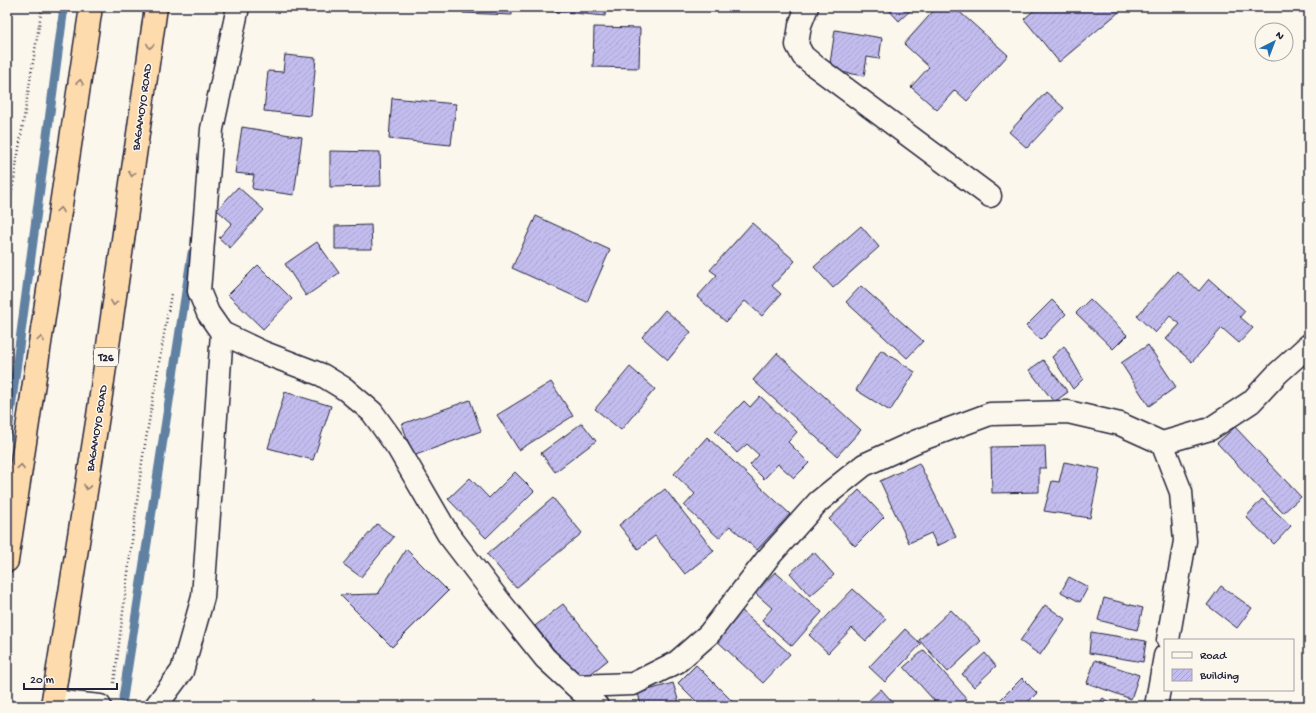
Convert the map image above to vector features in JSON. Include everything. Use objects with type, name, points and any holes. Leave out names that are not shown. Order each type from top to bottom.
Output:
[{"type":"highway","points":[[7,561],[92,7]]},
{"type":"highway","name":"BAGAMOYO ROAD","points":[[52,704],[99,409],[156,7]]},
{"type":"street","points":[[238,7],[212,129],[199,291],[208,313],[222,333],[262,352],[322,375],[344,389],[372,412],[398,448],[448,534],[545,658],[597,706]]},
{"type":"street","points":[[807,7],[800,25],[797,45],[803,56],[990,196]]},
{"type":"street","points":[[156,706],[182,671],[203,597],[222,333]]},
{"type":"street","points":[[576,686],[633,684],[677,662],[709,634],[767,560],[818,502],[864,466],[917,441],[990,414],[1068,412],[1120,424],[1162,443],[1210,429],[1251,402],[1278,373],[1309,345]]},
{"type":"street","points":[[1162,443],[1181,492],[1185,541],[1168,639]]},
{"type":"street","points":[[1156,706],[1164,662]]},
{"type":"street","points":[[52,704],[107,698]]},
{"type":"path","points":[[7,222],[42,7]]},
{"type":"path","points":[[107,698],[142,462],[171,291]]},
{"type":"building","points":[[463,7],[512,7],[512,15],[463,13]]},
{"type":"building","points":[[531,7],[606,7],[605,16],[531,9]]},
{"type":"building","points":[[886,7],[914,7],[899,21]]},
{"type":"building","points":[[937,7],[954,7],[1008,55],[967,101],[955,90],[937,110],[911,87],[929,67],[904,44]]},
{"type":"building","points":[[1038,7],[1125,7],[1059,62],[1024,19]]},
{"type":"building","points":[[594,27],[640,28],[639,68],[593,67]]},
{"type":"building","points":[[835,30],[882,38],[879,59],[867,57],[864,76],[829,70]]},
{"type":"building","points":[[285,55],[316,58],[311,116],[264,111],[268,71],[283,72]]},
{"type":"building","points":[[1046,92],[1064,108],[1027,148],[1009,132]]},
{"type":"building","points":[[392,98],[456,104],[451,145],[389,139]]},
{"type":"building","points":[[242,127],[302,137],[294,195],[253,189],[254,175],[235,173]]},
{"type":"building","points":[[330,151],[380,152],[381,186],[330,187]]},
{"type":"building","points":[[238,187],[264,210],[230,248],[219,238],[232,223],[217,210]]},
{"type":"building","points":[[536,216],[610,250],[587,302],[512,268]]},
{"type":"building","points":[[752,223],[795,261],[772,286],[781,294],[762,316],[745,301],[726,322],[697,297],[717,275],[710,270]]},
{"type":"building","points":[[371,225],[372,249],[335,249],[335,226]]},
{"type":"building","points":[[861,226],[879,247],[833,288],[814,267]]},
{"type":"building","points":[[317,242],[339,273],[306,296],[285,264]]},
{"type":"building","points":[[258,265],[292,299],[263,329],[228,295]]},
{"type":"building","points":[[1177,271],[1199,291],[1209,279],[1245,311],[1240,317],[1253,328],[1239,343],[1222,328],[1192,362],[1166,339],[1180,324],[1170,316],[1155,333],[1137,316]]},
{"type":"building","points":[[861,286],[923,341],[907,358],[846,302]]},
{"type":"building","points":[[1090,299],[1127,335],[1113,349],[1076,313]]},
{"type":"building","points":[[1052,300],[1066,314],[1041,340],[1026,326]]},
{"type":"building","points":[[665,310],[691,332],[668,360],[642,337]]},
{"type":"building","points":[[1148,345],[1176,387],[1149,406],[1121,363]]},
{"type":"building","points":[[1064,346],[1083,379],[1073,389],[1052,357]]},
{"type":"building","points":[[881,350],[915,372],[890,411],[856,390]]},
{"type":"building","points":[[777,353],[861,430],[837,456],[753,380]]},
{"type":"building","points":[[1043,360],[1068,392],[1054,402],[1029,370]]},
{"type":"building","points":[[630,367],[655,389],[621,430],[595,409]]},
{"type":"building","points":[[551,382],[573,416],[519,450],[497,415]]},
{"type":"building","points":[[285,392],[331,406],[313,460],[268,448]]},
{"type":"building","points":[[760,396],[797,432],[788,442],[809,463],[794,478],[778,464],[764,479],[750,465],[759,455],[747,444],[737,453],[715,431],[744,401],[750,407]]},
{"type":"building","points":[[470,400],[481,431],[413,456],[402,424]]},
{"type":"building","points":[[582,423],[596,441],[555,472],[541,453]]},
{"type":"building","points":[[1235,427],[1301,497],[1283,513],[1217,443]]},
{"type":"building","points":[[707,437],[790,514],[757,550],[730,526],[719,538],[684,506],[695,494],[674,474]]},
{"type":"building","points":[[1045,446],[1046,468],[1039,468],[1039,492],[992,493],[991,447]]},
{"type":"building","points":[[1064,462],[1100,469],[1090,518],[1044,511],[1052,481],[1059,482]]},
{"type":"building","points":[[919,463],[956,537],[937,546],[931,533],[909,543],[880,481]]},
{"type":"building","points":[[515,472],[534,491],[486,538],[448,499],[470,478],[489,498]]},
{"type":"building","points":[[665,489],[714,551],[685,574],[655,536],[638,549],[619,525]]},
{"type":"building","points":[[859,490],[884,517],[855,546],[829,519]]},
{"type":"building","points":[[553,498],[582,533],[516,588],[487,554]]},
{"type":"building","points":[[1262,499],[1291,526],[1274,544],[1246,517]]},
{"type":"building","points":[[377,524],[394,537],[361,577],[343,564]]},
{"type":"building","points":[[406,549],[448,591],[392,647],[340,595],[378,594]]},
{"type":"building","points":[[814,552],[834,575],[810,596],[790,573]]},
{"type":"building","points":[[775,572],[822,612],[792,646],[762,620],[772,608],[755,593]]},
{"type":"building","points":[[1069,577],[1088,587],[1080,602],[1061,592]]},
{"type":"building","points":[[1221,586],[1252,608],[1237,628],[1207,605]]},
{"type":"building","points":[[853,589],[886,619],[866,641],[852,628],[828,653],[809,635]]},
{"type":"building","points":[[1104,598],[1143,608],[1137,630],[1098,620]]},
{"type":"building","points":[[563,604],[608,660],[580,682],[535,626]]},
{"type":"building","points":[[1045,605],[1065,619],[1040,655],[1020,641]]},
{"type":"building","points":[[741,610],[790,654],[763,683],[715,639]]},
{"type":"building","points":[[951,610],[981,641],[948,672],[919,640]]},
{"type":"building","points":[[905,629],[921,644],[885,682],[869,667]]},
{"type":"building","points":[[1091,632],[1146,641],[1143,662],[1089,653]]},
{"type":"building","points":[[924,650],[967,699],[959,706],[939,706],[904,667]]},
{"type":"building","points":[[985,653],[996,666],[974,687],[962,674]]},
{"type":"building","points":[[1095,660],[1139,675],[1131,699],[1087,683]]},
{"type":"building","points":[[696,665],[737,706],[701,706],[678,683]]},
{"type":"building","points":[[1022,678],[1037,693],[1024,706],[994,706]]},
{"type":"building","points":[[673,683],[680,706],[641,706],[638,693]]},
{"type":"building","points":[[881,689],[896,706],[863,706]]},
{"type":"building","points":[[1103,698],[1114,706],[1097,706]]},
{"type":"waterway","points":[[7,438],[64,7]]},
{"type":"waterway","points":[[123,698],[192,253]]}]
